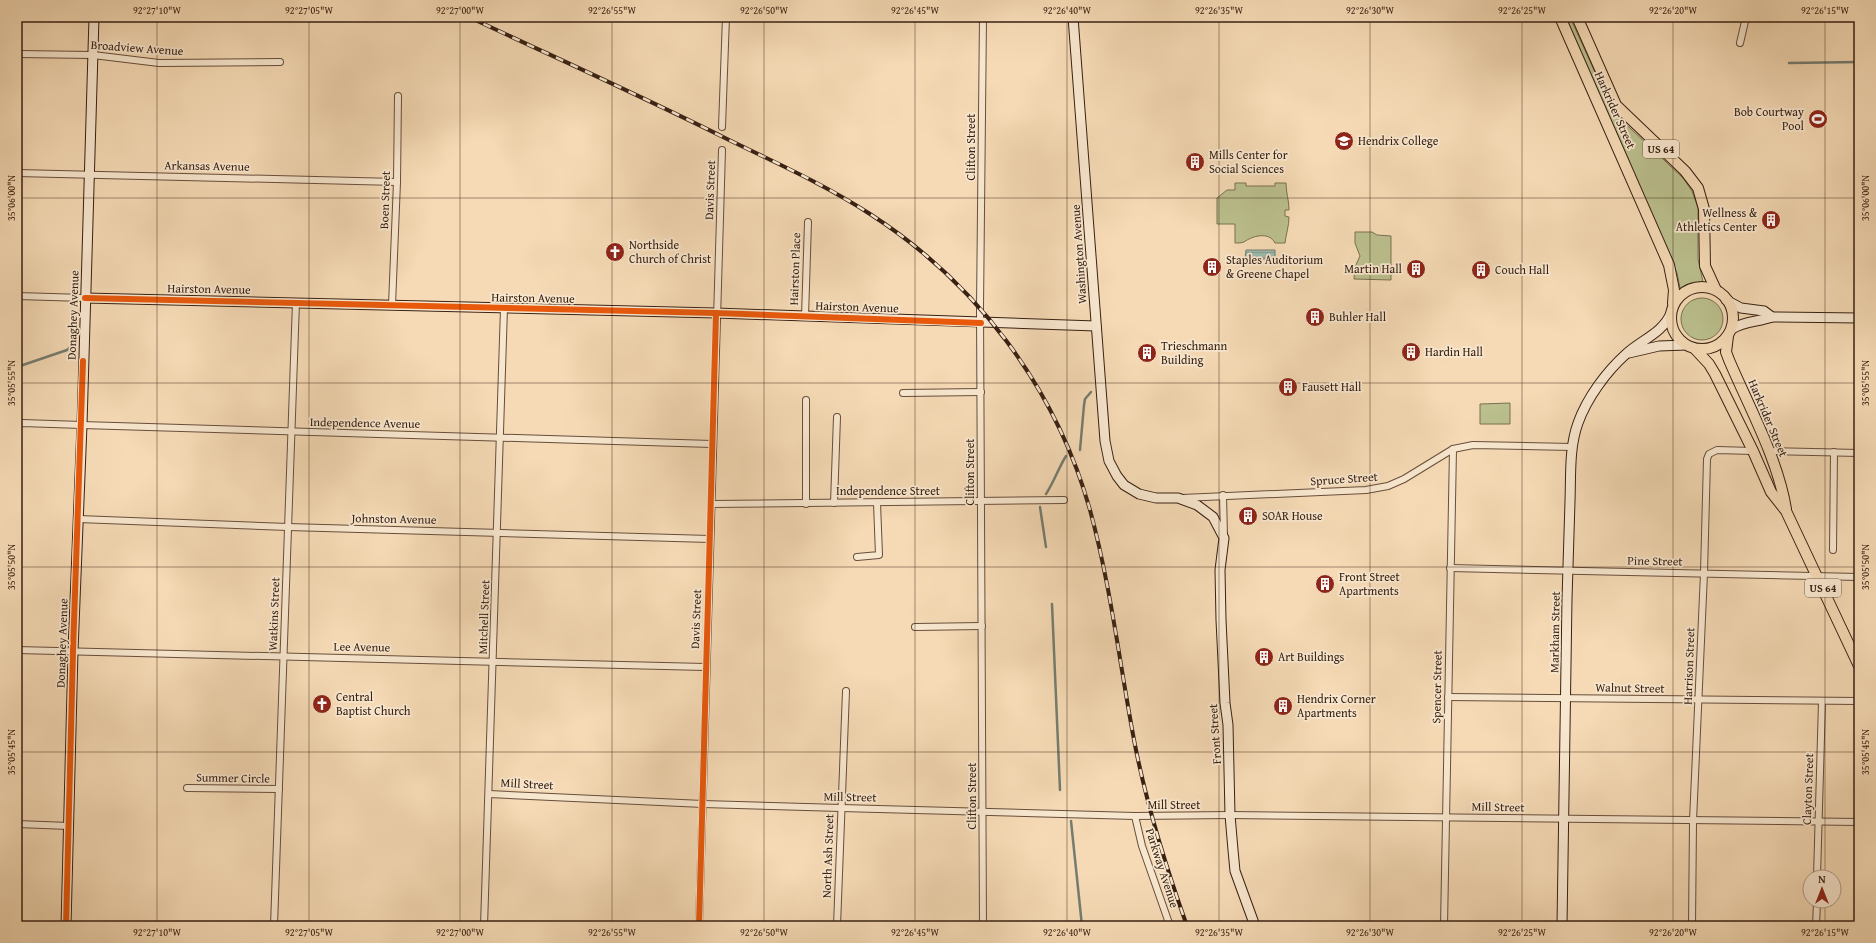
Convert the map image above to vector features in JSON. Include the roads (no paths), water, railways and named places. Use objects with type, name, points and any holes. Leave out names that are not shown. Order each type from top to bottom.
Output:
[{"type":"main road","name":"Harkrider Street","points":[[1560,17],[1669,265],[1674,284],[1672,308]]},
{"type":"main road","name":"Harkrider Street","points":[[1577,17],[1616,105],[1685,172],[1698,188],[1704,209],[1705,266],[1716,290]]},
{"type":"main road","points":[[1702,288],[1716,290],[1726,300],[1733,316],[1730,332],[1718,345],[1711,348],[1690,347],[1679,339],[1673,332],[1672,308],[1678,296],[1688,290],[1702,288]]},
{"type":"main road","name":"Harkrider Street","points":[[1730,332],[1726,352],[1783,489],[1786,511]]},
{"type":"main road","name":"Harkrider Street","points":[[1690,347],[1709,364],[1715,374],[1753,451],[1771,492],[1786,511],[1859,666]]},
{"type":"street","name":"Donaghey Avenue","points":[[66,926],[73,651],[82,425],[94,17]]},
{"type":"street","points":[[722,128],[726,17]]},
{"type":"street","name":"Clifton Street","points":[[983,17],[980,323],[984,811],[983,926]]},
{"type":"street","name":"Washington Avenue","points":[[1072,17],[1105,441],[1109,461],[1124,485],[1139,494],[1156,498],[1178,498]]},
{"type":"street","points":[[1740,43],[1746,17]]},
{"type":"street","name":"Broadview Avenue","points":[[17,54],[92,56],[159,64],[280,62]]},
{"type":"street","name":"Boen Street","points":[[392,306],[397,182],[398,96]]},
{"type":"street","name":"Davis Street","points":[[699,926],[705,667],[722,150]]},
{"type":"street","name":"Arkansas Avenue","points":[[17,173],[397,182]]},
{"type":"street","name":"Hairston Place","points":[[805,316],[808,222]]},
{"type":"street","name":"Hairston Avenue","points":[[17,296],[716,313],[1096,326]]},
{"type":"street","points":[[1726,300],[1741,308],[1764,311],[1772,316]]},
{"type":"street","name":"Watkins Street","points":[[274,926],[284,656],[290,432],[296,302]]},
{"type":"street","name":"Mitchell Street","points":[[484,926],[490,794],[504,308]]},
{"type":"street","name":"Markham Street","points":[[1562,926],[1568,570],[1572,447],[1578,422],[1608,372],[1626,354],[1663,325],[1668,319],[1672,308]]},
{"type":"street","points":[[1730,332],[1744,323],[1764,320],[1772,316],[1859,318]]},
{"type":"street","points":[[1626,354],[1659,346],[1690,347]]},
{"type":"street","points":[[903,393],[981,392]]},
{"type":"street","points":[[806,400],[806,504]]},
{"type":"street","points":[[834,503],[837,418]]},
{"type":"street","name":"Independence Avenue","points":[[17,425],[22,423],[712,444]]},
{"type":"street","name":"Spruce Street","points":[[1178,498],[1366,490],[1388,486],[1404,479],[1453,449],[1473,445],[1572,447]]},
{"type":"street","name":"Spencer Street","points":[[1444,926],[1453,449]]},
{"type":"street","name":"Harrison Street","points":[[1692,926],[1693,821],[1704,573],[1707,457],[1712,451],[1717,450],[1753,451]]},
{"type":"street","points":[[1768,451],[1859,453]]},
{"type":"street","points":[[1833,550],[1834,452]]},
{"type":"street","name":"Front Street","points":[[1223,495],[1224,538],[1220,570],[1225,703],[1228,725],[1230,815],[1235,871],[1255,926]]},
{"type":"street","points":[[1178,498],[1197,505],[1206,511],[1216,520],[1224,538]]},
{"type":"street","name":"Independence Street","points":[[711,504],[1064,500]]},
{"type":"street","points":[[857,557],[879,555],[877,503]]},
{"type":"street","name":"Johnston Avenue","points":[[78,519],[288,527],[710,539]]},
{"type":"street","name":"Pine Street","points":[[1450,568],[1859,577]]},
{"type":"street","points":[[915,627],[982,626]]},
{"type":"street","name":"Lee Avenue","points":[[17,650],[705,667]]},
{"type":"street","name":"North Ash Street","points":[[837,926],[846,691]]},
{"type":"street","name":"Walnut Street","points":[[1448,697],[1822,702],[1859,701]]},
{"type":"street","name":"Clayton Street","points":[[1817,869],[1822,702]]},
{"type":"street","name":"Summer Circle","points":[[187,788],[279,789]]},
{"type":"street","name":"Mill Street","points":[[490,794],[703,804],[1135,816],[1230,815],[1445,817],[1564,820],[1859,822]]},
{"type":"street","name":"Parkway Avenue","points":[[1135,816],[1142,846],[1170,926]]},
{"type":"street","points":[[17,824],[69,826]]},
{"type":"street","points":[[1816,926],[1817,909]]},
{"type":"waterway","points":[[1789,63],[1859,62]]},
{"type":"waterway","points":[[17,367],[67,350],[73,345]]},
{"type":"waterway","points":[[1080,450],[1085,399],[1091,392]]},
{"type":"waterway","points":[[1046,494],[1066,456]]},
{"type":"waterway","points":[[1040,507],[1046,547]]},
{"type":"waterway","points":[[1052,604],[1060,790]]},
{"type":"waterway","points":[[1071,821],[1082,926]]},
{"type":"railway","points":[[469,17],[693,122],[799,174],[853,203],[908,241],[944,272],[977,305],[1007,342],[1033,381],[1056,422],[1075,465],[1090,510],[1110,598],[1135,745],[1145,791],[1187,926]]},
{"type":"place","name":"Bob Courtway Pool","points":[[1818,119]]},
{"type":"place","name":"Hendrix College","points":[[1344,141]]},
{"type":"place","name":"Mills Center for Social Sciences","points":[[1195,162]]},
{"type":"place","name":"Wellness & Athletics Center","points":[[1771,220]]},
{"type":"place","name":"Northside Church of Christ","points":[[615,252]]},
{"type":"place","name":"Staples Auditorium & Greene Chapel","points":[[1212,267]]},
{"type":"place","name":"Martin Hall","points":[[1416,269]]},
{"type":"place","name":"Couch Hall","points":[[1481,270]]},
{"type":"place","name":"Buhler Hall","points":[[1315,317]]},
{"type":"place","name":"Hardin Hall","points":[[1411,352]]},
{"type":"place","name":"Trieschmann Building","points":[[1147,353]]},
{"type":"place","name":"Fausett Hall","points":[[1288,387]]},
{"type":"place","name":"SOAR House","points":[[1248,516]]},
{"type":"place","name":"Front Street Apartments","points":[[1325,584]]},
{"type":"place","name":"Art Buildings","points":[[1264,657]]},
{"type":"place","name":"Central Baptist Church","points":[[322,704]]},
{"type":"place","name":"Hendrix Corner Apartments","points":[[1283,706]]}]
